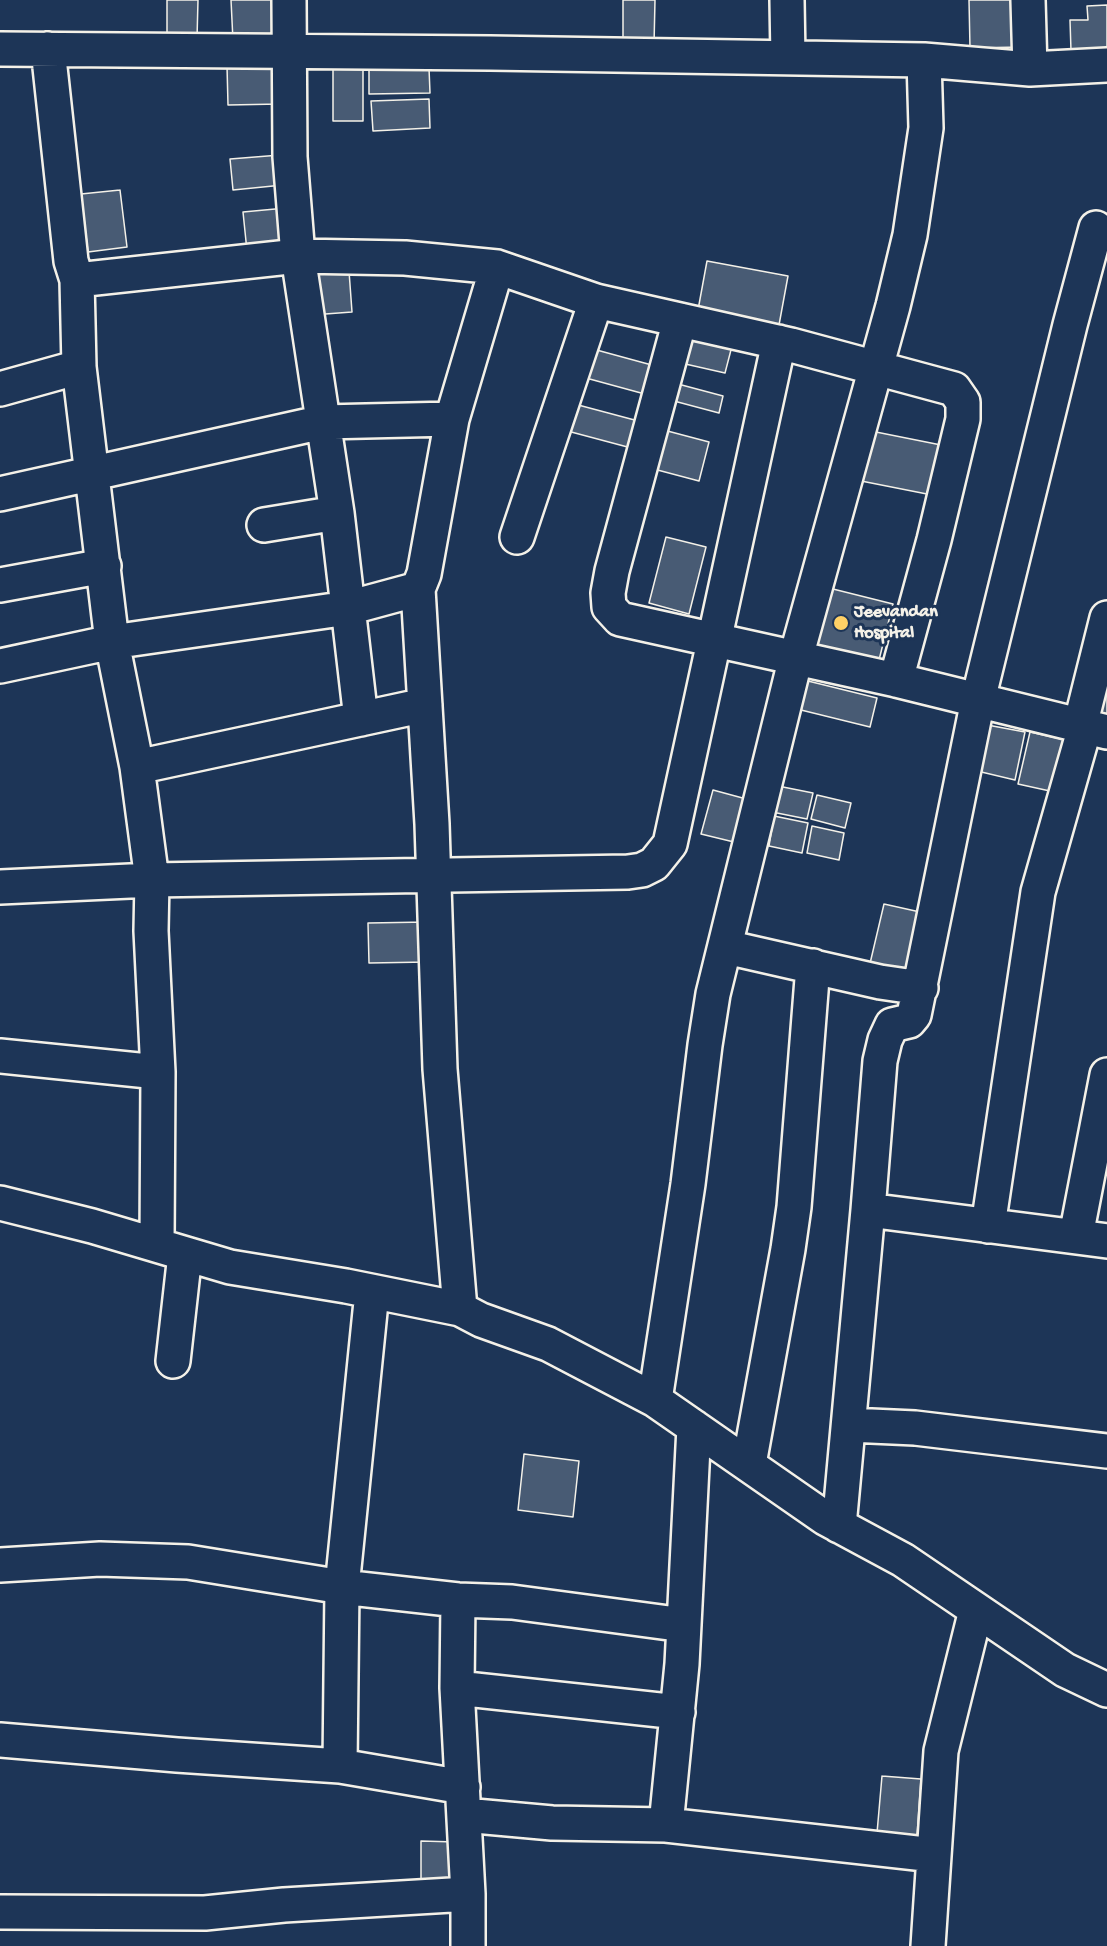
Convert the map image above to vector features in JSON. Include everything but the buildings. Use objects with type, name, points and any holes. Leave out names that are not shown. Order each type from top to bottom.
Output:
[{"type":"street","points":[[289,0],[290,157],[298,256],[337,513],[361,719]]},
{"type":"street","points":[[787,0],[788,58]]},
{"type":"street","points":[[1028,0],[1030,69]]},
{"type":"street","points":[[0,49],[924,60],[1030,69],[1107,65]]},
{"type":"street","points":[[48,49],[71,261],[77,280],[79,367],[112,642],[137,767],[152,880],[151,931],[158,1072],[171,1250],[173,1361]]},
{"type":"street","points":[[655,1400],[714,994],[796,657],[893,306],[910,235],[926,128],[924,60]]},
{"type":"street","points":[[839,1526],[880,1061],[885,1040],[892,1025],[909,1021],[914,1015],[978,700],[1096,228]]},
{"type":"street","points":[[77,280],[298,256],[405,258],[497,267],[596,300],[780,342],[954,389],[963,402],[963,419],[934,540],[896,680]]},
{"type":"street","points":[[460,1309],[440,1069],[434,875],[418,589],[424,574],[452,419],[497,267]]},
{"type":"street","points":[[517,537],[596,300]]},
{"type":"street","points":[[680,320],[612,571],[608,593],[609,608],[620,619],[896,680],[1091,728]]},
{"type":"street","points":[[0,887],[152,880],[628,872],[642,870],[654,864],[670,844],[780,342]]},
{"type":"street","points":[[0,389],[79,367]]},
{"type":"street","points":[[0,494],[323,422],[452,419]]},
{"type":"street","points":[[264,525],[337,513]]},
{"type":"street","points":[[0,585],[104,566]]},
{"type":"street","points":[[0,666],[112,642],[348,609],[418,589]]},
{"type":"street","points":[[988,1226],[1038,892],[1091,728],[1107,618]]},
{"type":"street","points":[[137,767],[425,705]]},
{"type":"street","points":[[726,947],[880,982],[921,988]]},
{"type":"street","points":[[748,1464],[794,1207],[813,966]]},
{"type":"street","points":[[0,1056],[158,1072]]},
{"type":"street","points":[[868,1210],[1091,1238],[1107,1075]]},
{"type":"street","points":[[0,1203],[230,1268],[346,1286],[460,1309],[481,1320],[548,1344],[655,1400],[825,1518],[903,1560],[1065,1670],[1107,1690]]},
{"type":"street","points":[[340,1766],[342,1587],[372,1293]]},
{"type":"street","points":[[849,1425],[915,1428],[1107,1451]]},
{"type":"street","points":[[666,1825],[678,1712],[694,1426]]},
{"type":"street","points":[[0,1566],[100,1559],[188,1562],[342,1587],[458,1600],[512,1602],[684,1625]]},
{"type":"street","points":[[458,1600],[458,1688],[468,1894],[468,1946]]},
{"type":"street","points":[[928,1946],[941,1751],[976,1610]]},
{"type":"street","points":[[458,1688],[678,1712]]},
{"type":"street","points":[[0,1740],[340,1766],[464,1801],[552,1822],[666,1825],[934,1855]]},
{"type":"street","points":[[0,1912],[206,1913],[284,1905],[468,1894]]},
{"type":"place","name":"Jeevandan Hospital","points":[[841,623]]}]
